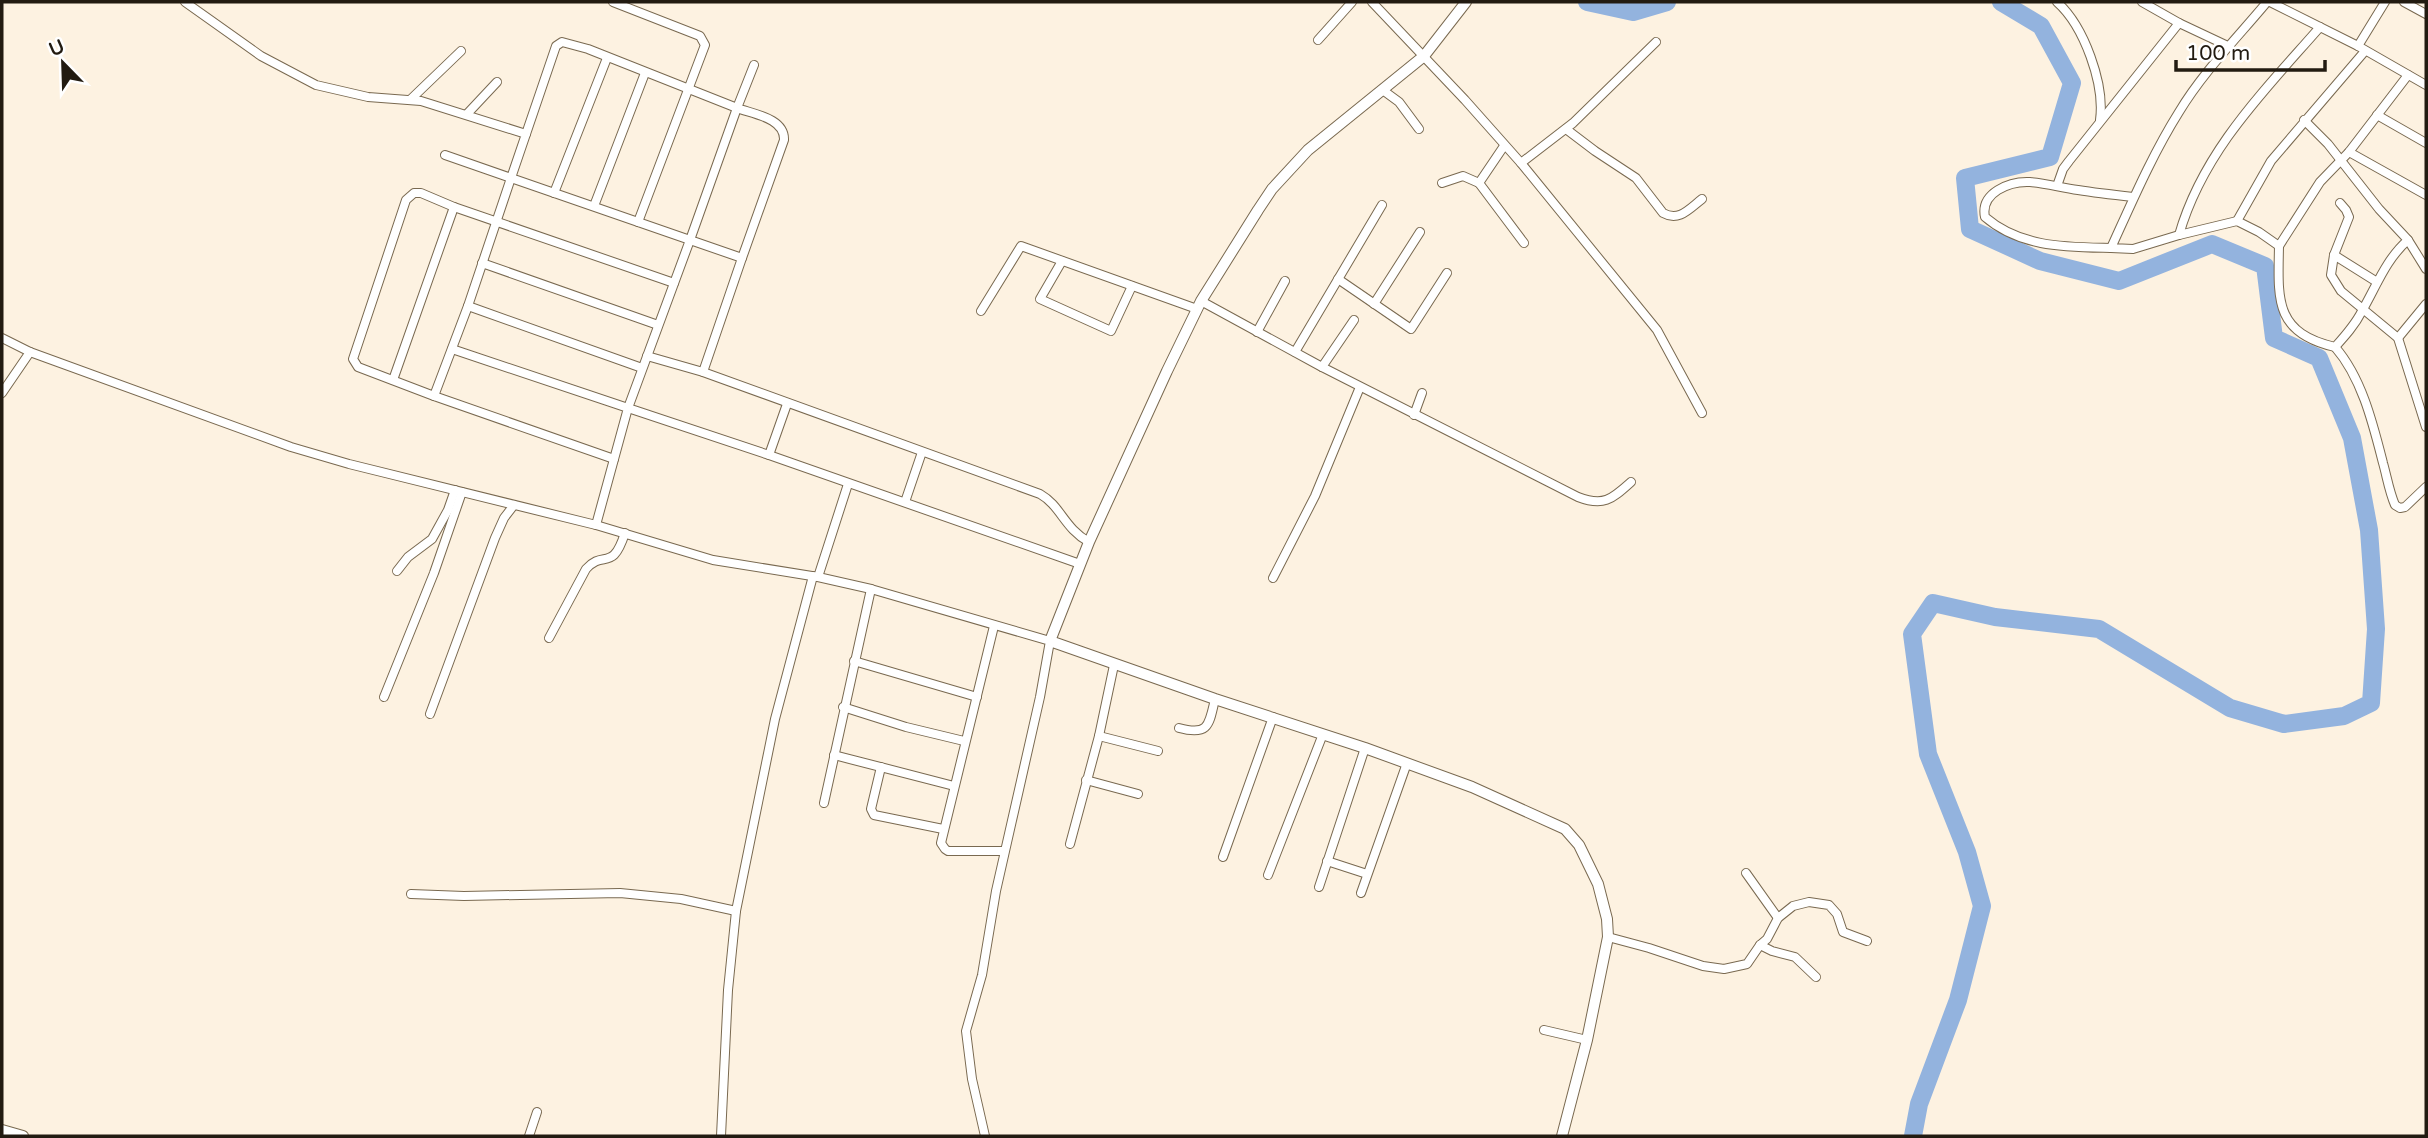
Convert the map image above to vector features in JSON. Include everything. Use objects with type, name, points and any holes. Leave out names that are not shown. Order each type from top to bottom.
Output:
[{"type":"street","points":[[185,2],[261,56],[316,85],[368,97],[411,99],[526,134]]},
{"type":"street","points":[[613,2],[700,36],[705,45],[638,222]]},
{"type":"street","points":[[1318,40],[1352,2]]},
{"type":"street","points":[[1372,2],[1521,163],[1657,330],[1702,413]]},
{"type":"street","points":[[985,1136],[972,1079],[966,1031],[982,975],[1004,851],[1040,697],[1050,641],[1089,542],[1199,305],[1258,209],[1289,169],[1308,150],[1424,56],[1466,2]]},
{"type":"street","points":[[2057,2],[2074,23],[2099,82],[2102,99],[2100,123]]},
{"type":"street","points":[[2142,2],[2230,47]]},
{"type":"street","points":[[2111,248],[2133,197],[2179,112],[2198,84],[2269,2],[2362,48],[2426,85]]},
{"type":"street","points":[[2238,222],[2271,161],[2362,48],[2385,2]]},
{"type":"street","points":[[2404,2],[2426,14]]},
{"type":"street","points":[[2057,186],[2063,169],[2179,23]]},
{"type":"street","points":[[2179,235],[2206,169],[2245,111],[2320,27]]},
{"type":"street","points":[[434,396],[559,44],[567,42],[773,121],[785,134],[703,372]]},
{"type":"street","points":[[1521,163],[1566,129],[1656,43]]},
{"type":"street","points":[[411,99],[461,51]]},
{"type":"street","points":[[554,192],[607,58]]},
{"type":"street","points":[[596,526],[628,408],[754,65]]},
{"type":"street","points":[[594,206],[645,74]]},
{"type":"street","points":[[2408,75],[2307,200],[2279,246],[2279,299],[2288,321],[2310,339],[2335,347],[2347,360],[2376,436],[2395,505],[2405,507],[2426,487]]},
{"type":"street","points":[[467,114],[497,82]]},
{"type":"street","points":[[1384,91],[1399,102],[1419,129]]},
{"type":"street","points":[[2377,115],[2426,144]]},
{"type":"street","points":[[2304,120],[2408,240],[2426,269]]},
{"type":"street","points":[[1566,129],[1636,178],[1663,213],[1678,217],[1702,200]]},
{"type":"street","points":[[1479,183],[1503,146]]},
{"type":"street","points":[[2348,152],[2426,195]]},
{"type":"street","points":[[445,155],[742,258]]},
{"type":"street","points":[[1442,183],[1463,176],[1479,183],[1524,243]]},
{"type":"street","points":[[2133,197],[2028,182],[2004,187],[1993,193],[1984,209],[1985,217],[2005,232],[2040,244],[2133,249],[2179,235],[2238,222],[2279,246]]},
{"type":"street","points":[[614,459],[358,367],[353,359],[406,200],[414,193],[421,193],[454,207],[674,283]]},
{"type":"street","points":[[2340,203],[2349,217],[2334,255],[2331,275],[2341,291],[2398,338],[2426,427]]},
{"type":"street","points":[[1294,352],[1382,205]]},
{"type":"street","points":[[393,380],[454,207]]},
{"type":"street","points":[[1374,304],[1420,232]]},
{"type":"street","points":[[2335,347],[2364,309],[2377,282],[2408,240]]},
{"type":"street","points":[[981,311],[1021,247],[1132,286],[1199,305],[1257,332],[1413,415],[1594,503],[1611,498],[1631,482]]},
{"type":"street","points":[[2334,255],[2377,282]]},
{"type":"street","points":[[1062,261],[1040,299],[1111,331],[1132,286]]},
{"type":"street","points":[[482,263],[658,325]]},
{"type":"street","points":[[1338,279],[1411,329],[1447,273]]},
{"type":"street","points":[[1257,332],[1285,281]]},
{"type":"street","points":[[2398,338],[2426,304]]},
{"type":"street","points":[[468,306],[642,368]]},
{"type":"street","points":[[1322,368],[1354,320]]},
{"type":"street","points":[[2,338],[30,352],[291,447],[625,533],[713,560],[871,589],[1050,641],[1407,763],[1472,787],[1565,829],[1579,845],[1598,884],[1607,919],[1608,937],[1587,1040],[1562,1136]]},
{"type":"street","points":[[452,349],[769,455],[1080,564]]},
{"type":"street","points":[[2,393],[30,352]]},
{"type":"street","points":[[647,356],[703,372],[1040,494],[1074,532],[1089,542]]},
{"type":"street","points":[[1273,578],[1315,496],[1360,387]]},
{"type":"street","points":[[1413,415],[1422,393]]},
{"type":"street","points":[[769,455],[787,404]]},
{"type":"street","points":[[905,502],[922,452]]},
{"type":"street","points":[[721,1136],[728,990],[737,911],[775,719],[816,577],[848,484]]},
{"type":"street","points":[[397,571],[408,557],[432,539],[458,491]]},
{"type":"street","points":[[384,697],[434,573],[458,491]]},
{"type":"street","points":[[430,714],[495,538],[504,518],[514,505]]},
{"type":"street","points":[[549,638],[586,569],[618,554],[625,533]]},
{"type":"street","points":[[824,803],[871,589]]},
{"type":"street","points":[[994,626],[941,843],[944,849],[1004,851]]},
{"type":"street","points":[[854,661],[977,697]]},
{"type":"street","points":[[1070,844],[1099,736],[1114,665]]},
{"type":"street","points":[[1179,729],[1193,732],[1203,730],[1210,722],[1215,699]]},
{"type":"street","points":[[843,707],[906,727],[964,741]]},
{"type":"street","points":[[1223,857],[1273,717]]},
{"type":"street","points":[[1268,875],[1323,734]]},
{"type":"street","points":[[1099,736],[1158,751]]},
{"type":"street","points":[[1318,887],[1365,748]]},
{"type":"street","points":[[834,755],[954,786]]},
{"type":"street","points":[[1361,893],[1407,763]]},
{"type":"street","points":[[881,767],[871,808],[874,816],[943,829]]},
{"type":"street","points":[[1086,780],[1138,794]]},
{"type":"street","points":[[1327,861],[1367,874]]},
{"type":"street","points":[[1746,873],[1778,918]]},
{"type":"street","points":[[411,894],[464,896],[620,893],[681,899],[737,911]]},
{"type":"street","points":[[1608,937],[1713,969],[1747,964],[1767,939],[1778,918],[1793,906],[1818,902],[1829,905],[1834,910],[1843,932],[1867,941]]},
{"type":"street","points":[[1760,945],[1795,957],[1816,977]]},
{"type":"street","points":[[1544,1030],[1587,1040]]},
{"type":"street","points":[[529,1136],[537,1112]]},
{"type":"street","points":[[2,1130],[23,1136]]},
{"type":"waterway","points":[[1587,2],[1633,12],[1667,2]]},
{"type":"waterway","points":[[1913,1136],[1919,1104],[1958,1000],[1982,906],[1967,852],[1928,754],[1912,634],[1933,603],[1995,617],[2099,629],[2230,708],[2284,724],[2344,716],[2371,703],[2376,629],[2369,530],[2352,438],[2319,358],[2274,338],[2265,266],[2212,244],[2119,281],[2040,261],[1970,229],[1965,178],[2050,157],[2072,83],[2041,26],[2001,2]]}]
